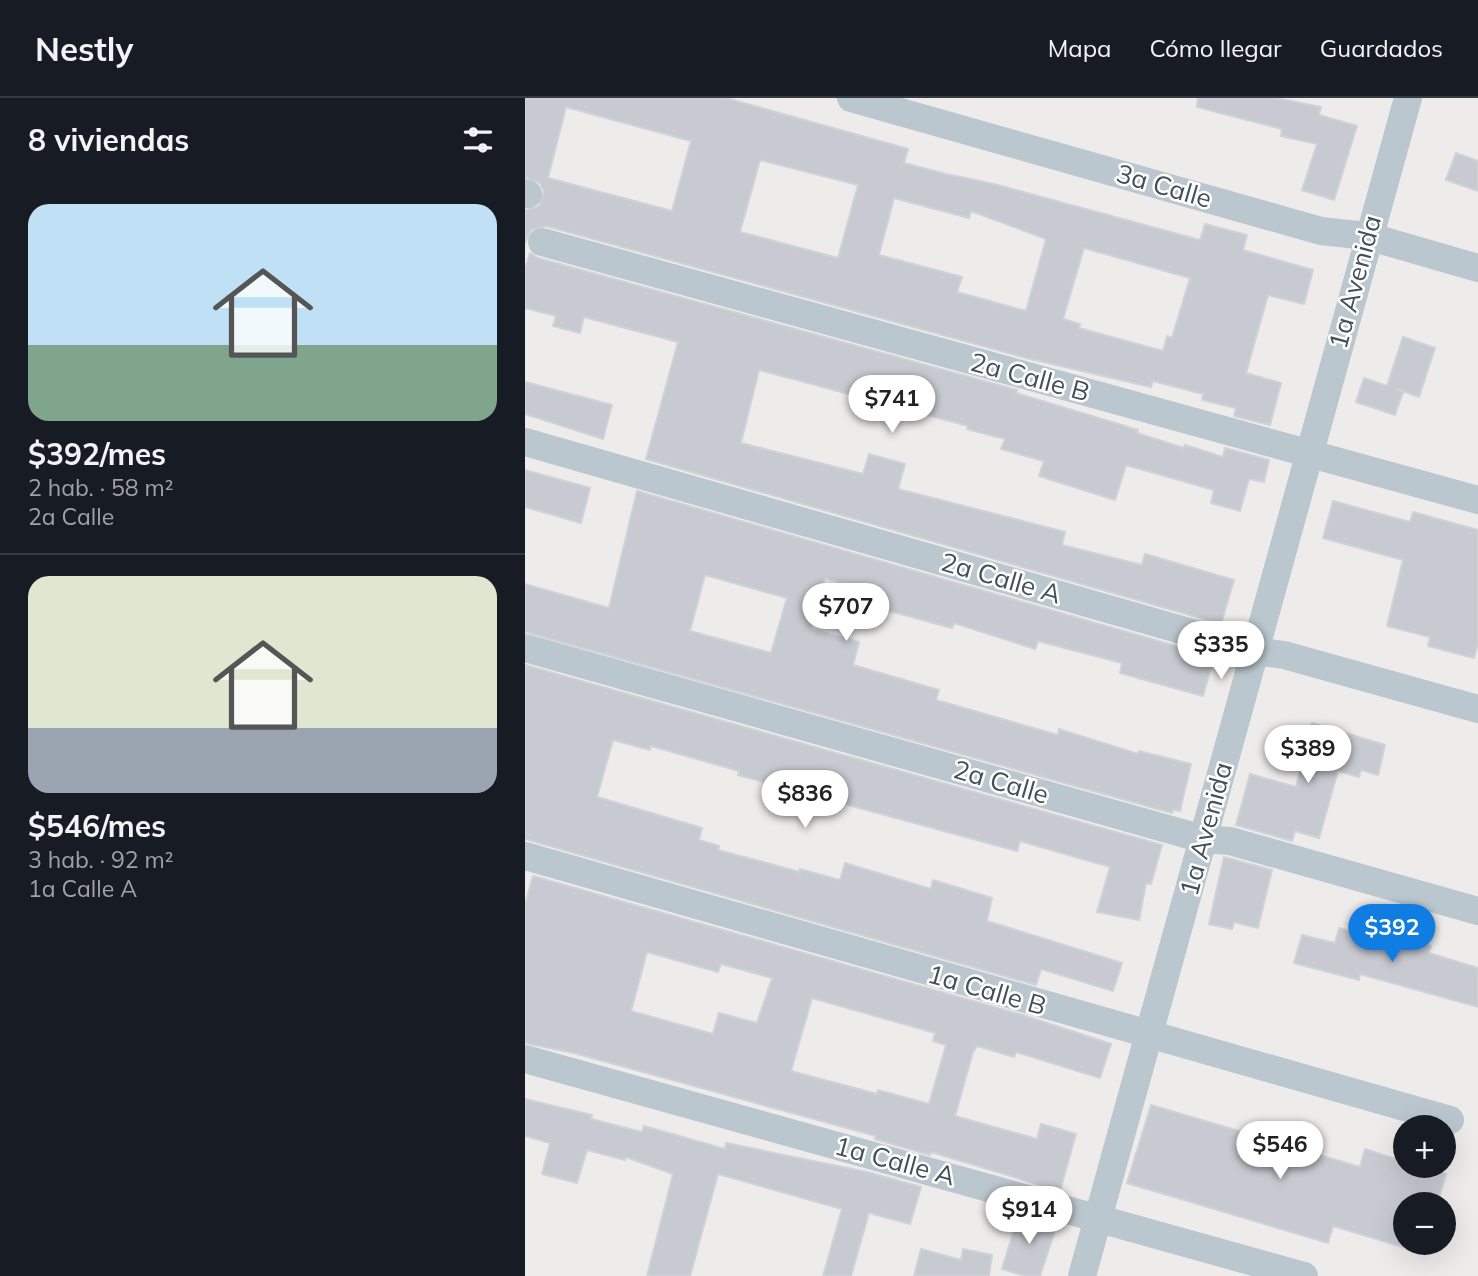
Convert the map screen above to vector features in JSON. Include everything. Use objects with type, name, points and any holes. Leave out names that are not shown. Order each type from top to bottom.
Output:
[{"type":"street","name":"3a Calle","points":[[851,98],[1321,231],[1367,236],[1478,268]]},
{"type":"street","name":"1a Avenida","points":[[1082,1276],[1096,1216],[1150,1037],[1367,236],[1408,98]]},
{"type":"street","name":"2a Calle B","points":[[542,242],[1478,500]]},
{"type":"street","name":"2a Calle A","points":[[525,442],[1255,651],[1284,655],[1478,709]]},
{"type":"street","name":"2a Calle","points":[[525,648],[1203,839],[1230,841],[1478,911]]},
{"type":"street","name":"1a Calle B","points":[[525,856],[1150,1037],[1432,1115]]},
{"type":"street","name":"1a Calle A","points":[[525,1059],[1304,1276]]},
{"type":"building","points":[[525,98],[726,98],[908,149],[904,163],[994,184],[1200,240],[1205,224],[1247,235],[1243,250],[1313,270],[1304,304],[1268,295],[1246,373],[1281,383],[1270,425],[1234,416],[1236,408],[1202,400],[1203,394],[1153,381],[1151,387],[1026,358],[546,226],[531,230],[525,243],[525,210],[539,206],[544,191],[540,183],[525,177]],"holes":[[[566,107],[691,141],[672,211],[548,178]],[[760,160],[858,185],[838,258],[740,232]],[[894,198],[969,218],[971,211],[1046,239],[1026,311],[957,292],[962,277],[879,255]],[[1084,248],[1190,278],[1172,338],[1167,336],[1163,351],[1079,328],[1080,324],[1063,319]]]},
{"type":"building","points":[[1198,98],[1276,98],[1321,107],[1319,115],[1357,126],[1334,200],[1302,190],[1317,144],[1281,136],[1282,129],[1197,107]]},
{"type":"building","points":[[1456,153],[1478,161],[1478,191],[1446,180]]},
{"type":"building","points":[[530,253],[538,258],[1017,390],[1016,393],[1138,430],[1137,433],[1184,448],[1185,445],[1223,457],[1225,448],[1269,460],[1264,482],[1249,479],[1240,511],[1211,503],[1214,490],[1126,465],[1115,500],[1039,476],[1044,461],[1001,449],[1005,439],[967,429],[968,426],[759,370],[741,443],[863,474],[869,454],[905,464],[898,489],[1065,532],[1062,545],[1142,565],[1145,554],[1234,580],[1221,624],[646,459],[678,342],[584,317],[580,333],[553,326],[556,316],[525,308],[525,269]]},
{"type":"building","points":[[1403,337],[1435,348],[1419,397],[1397,389],[1403,392],[1395,415],[1356,402],[1364,378],[1387,386]]},
{"type":"building","points":[[525,382],[612,405],[603,439],[525,414]]},
{"type":"building","points":[[525,470],[590,488],[581,523],[525,507]]},
{"type":"building","points":[[637,491],[1214,657],[1203,696],[1120,673],[1122,663],[1038,641],[1035,649],[954,623],[952,628],[871,606],[875,592],[825,578],[811,629],[859,642],[853,665],[939,690],[936,700],[1058,735],[1059,729],[1138,754],[1139,751],[1191,764],[1180,811],[1173,809],[1172,813],[525,632],[525,584],[609,608]],"holes":[[[705,575],[787,598],[771,653],[690,631]]]},
{"type":"building","points":[[1333,501],[1410,522],[1413,512],[1478,530],[1478,644],[1474,658],[1428,646],[1430,637],[1387,626],[1403,560],[1323,538]]},
{"type":"building","points":[[525,665],[1162,845],[1151,884],[1146,883],[1139,920],[1097,912],[1110,867],[1020,841],[1017,851],[738,775],[739,771],[651,746],[650,750],[613,740],[597,797],[702,828],[699,840],[719,846],[718,850],[800,872],[800,869],[840,880],[845,863],[931,889],[933,880],[992,898],[987,921],[1122,963],[1113,991],[1041,969],[1036,985],[525,839]]},
{"type":"building","points":[[1312,723],[1385,745],[1378,775],[1361,770],[1359,777],[1338,771],[1319,838],[1295,831],[1292,841],[1236,825],[1250,774],[1296,787]]},
{"type":"building","points":[[1224,857],[1272,870],[1258,928],[1234,922],[1232,929],[1209,924]]},
{"type":"building","points":[[533,876],[1026,1016],[1111,1044],[1100,1078],[1016,1052],[1014,1057],[977,1046],[973,1052],[955,1116],[1037,1139],[1041,1124],[1076,1134],[1060,1191],[931,1152],[930,1155],[875,1139],[876,1136],[574,1053],[525,1043],[525,905]],"holes":[[[647,952],[718,972],[721,964],[772,978],[757,1023],[719,1013],[713,1034],[631,1011]],[[812,998],[935,1033],[933,1041],[946,1045],[929,1104],[878,1090],[877,1094],[791,1071]]]},
{"type":"building","points":[[1339,928],[1395,943],[1397,937],[1431,946],[1429,953],[1478,968],[1478,1007],[1360,974],[1359,980],[1294,963],[1302,935],[1335,943]]},
{"type":"building","points":[[525,1099],[592,1115],[591,1119],[642,1132],[644,1126],[725,1149],[726,1143],[867,1172],[921,1187],[910,1224],[869,1213],[851,1276],[823,1276],[842,1209],[718,1174],[690,1276],[647,1276],[673,1174],[626,1157],[625,1160],[587,1150],[577,1183],[542,1174],[550,1143],[525,1136]]},
{"type":"building","points":[[1151,1105],[1360,1167],[1365,1149],[1393,1158],[1393,1178],[1445,1178],[1441,1192],[1393,1192],[1393,1244],[1333,1226],[1328,1243],[1127,1183]]},
{"type":"building","points":[[1019,1214],[1057,1224],[1040,1276],[1025,1276],[1002,1269]]},
{"type":"building","points":[[921,1249],[961,1260],[963,1249],[992,1255],[989,1276],[914,1276]]}]
